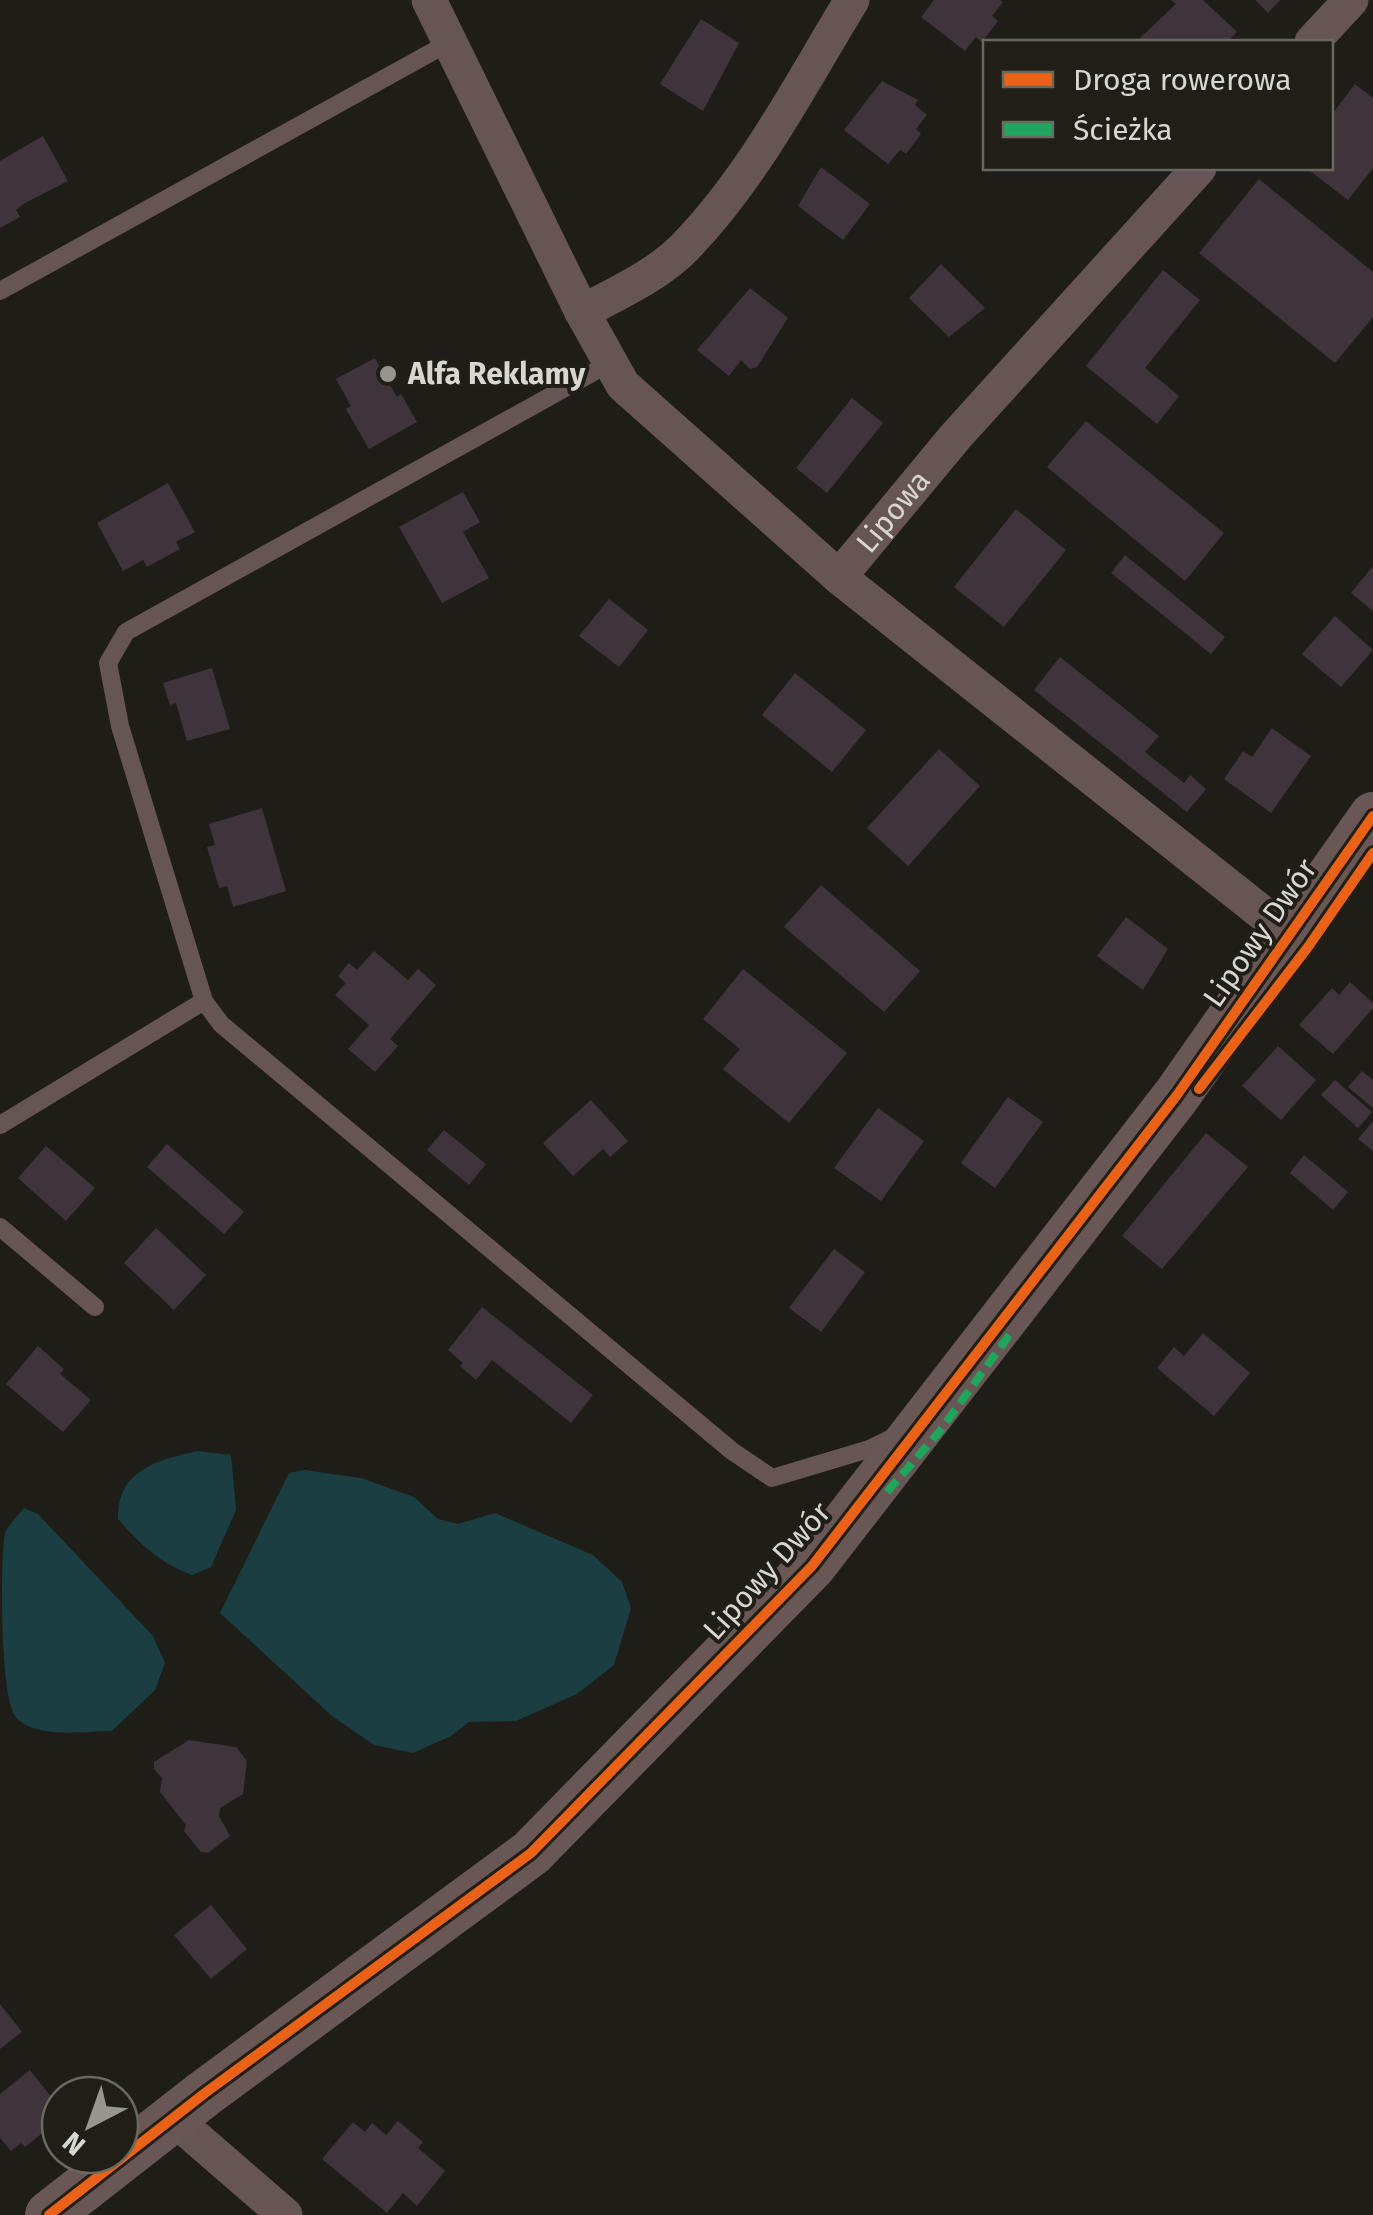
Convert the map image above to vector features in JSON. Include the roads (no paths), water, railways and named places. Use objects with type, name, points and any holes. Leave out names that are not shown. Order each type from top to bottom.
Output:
[{"type":"street","name":"Lipowa","points":[[430,0],[582,312],[622,385],[839,577],[956,436],[1197,170]]},
{"type":"street","points":[[582,312],[623,291],[683,249],[741,179],[852,0]]},
{"type":"street","points":[[1314,40],[1350,0]]},
{"type":"street","name":"Lipowy Dwór","points":[[839,577],[1290,934]]},
{"type":"street","name":"Lipowy Dwór","points":[[49,2215],[173,2118],[531,1853],[812,1566],[1177,1095],[1373,816]]},
{"type":"street","points":[[173,2118],[286,2215]]},
{"type":"lane","points":[[0,291],[450,42]]},
{"type":"lane","points":[[610,363],[126,632],[108,663],[120,726],[204,1001],[221,1024],[732,1451],[772,1478],[868,1450],[928,1421]]},
{"type":"lane","points":[[0,1125],[181,1019],[204,1001]]},
{"type":"lane","points":[[0,1227],[95,1307]]},
{"type":"water","points":[[198,1451],[231,1455],[236,1510],[211,1567],[192,1575],[152,1552],[118,1519],[119,1502],[132,1478],[154,1464]]},
{"type":"water","points":[[304,1470],[361,1478],[414,1497],[438,1519],[458,1524],[495,1513],[593,1555],[622,1582],[631,1608],[614,1665],[577,1694],[516,1721],[469,1722],[451,1736],[413,1753],[374,1745],[332,1716],[220,1613],[289,1473]]},
{"type":"water","points":[[24,1508],[38,1514],[153,1636],[165,1663],[155,1690],[112,1731],[47,1731],[24,1724],[15,1716],[6,1682],[2,1569],[5,1533]]},
{"type":"place","name":"Alfa Reklamy","points":[[388,374]]}]
